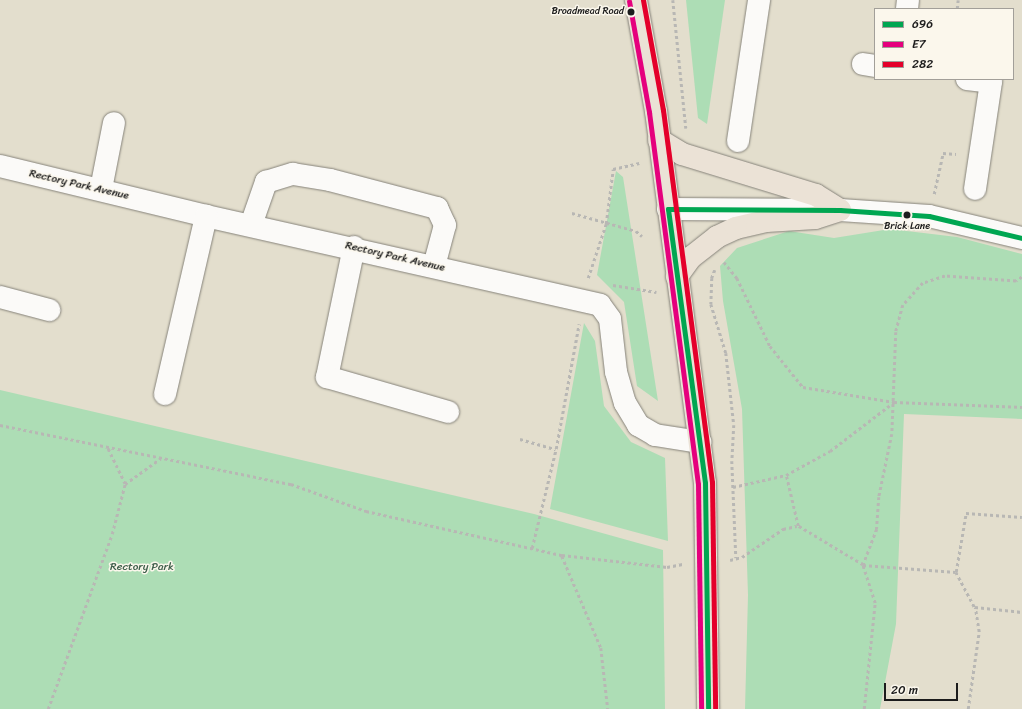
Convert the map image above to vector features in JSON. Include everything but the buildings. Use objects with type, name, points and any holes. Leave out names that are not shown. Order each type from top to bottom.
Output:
[{"type":"main road","points":[[636,0],[660,149],[705,483],[708,709]]},
{"type":"main road","points":[[660,149],[682,154],[816,195],[840,210]]},
{"type":"main road","points":[[679,286],[691,257],[717,237],[736,228],[766,221],[815,218],[840,210]]},
{"type":"street","points":[[738,141],[759,0]]},
{"type":"street","points":[[975,80],[991,82],[976,189]]},
{"type":"street","points":[[101,189],[114,123]]},
{"type":"street","name":"Rectory Park Avenue","points":[[0,166],[101,189],[206,216],[354,247],[583,299],[600,305],[610,319],[616,372],[625,403],[638,425],[655,435],[700,442]]},
{"type":"street","points":[[250,226],[266,182],[293,174],[330,180],[437,208],[445,225],[434,266]]},
{"type":"street","points":[[668,209],[840,210],[929,216],[1022,238]]},
{"type":"street","points":[[166,394],[206,216]]},
{"type":"street","points":[[354,247],[327,377],[448,412]]},
{"type":"street","points":[[0,297],[49,310]]},
{"type":"path","points":[[673,0],[686,129]]},
{"type":"path","points":[[595,281],[587,280],[606,224],[613,169],[660,149]]},
{"type":"path","points":[[929,216],[943,153],[980,157]]},
{"type":"path","points":[[572,213],[606,224],[636,231],[642,236]]},
{"type":"path","points":[[736,558],[733,487],[734,425],[731,384],[726,354],[711,304],[712,278],[722,259],[737,278],[770,346],[803,387],[894,402],[1022,407]]},
{"type":"path","points":[[864,709],[876,604],[863,565],[877,530],[879,497],[892,434],[896,332],[904,304],[923,284],[945,276],[1016,281],[1022,277]]},
{"type":"path","points":[[610,284],[679,286]]},
{"type":"path","points":[[532,548],[556,449],[583,299]]},
{"type":"path","points":[[733,487],[786,475],[830,451],[894,402]]},
{"type":"path","points":[[0,425],[290,484],[366,511],[562,555],[667,567],[672,564]]},
{"type":"path","points":[[520,439],[556,449]]},
{"type":"path","points":[[107,447],[125,484]]},
{"type":"path","points":[[48,709],[112,534],[125,484],[162,458]]},
{"type":"path","points":[[786,475],[798,526]]},
{"type":"path","points":[[968,709],[979,632],[975,608],[956,572],[966,513],[1022,517]]},
{"type":"path","points":[[724,561],[742,557],[783,529],[798,526],[863,565],[956,572]]},
{"type":"path","points":[[562,555],[601,648],[608,709]]},
{"type":"path","points":[[975,608],[1022,612]]},
{"type":"green space","points":[[686,0],[725,0],[707,124],[698,118]]},
{"type":"green space","points":[[616,171],[623,177],[658,401],[637,386],[624,302],[597,275]]},
{"type":"green space","points":[[890,229],[957,237],[1022,254],[1022,419],[904,414],[896,624],[880,709],[745,709],[748,595],[742,409],[723,301],[720,266],[737,248],[789,231],[834,238]]},
{"type":"green space","points":[[584,323],[595,341],[604,406],[631,442],[665,458],[668,541],[550,509]]},
{"type":"green space","name":"Rectory Park","points":[[0,390],[534,514],[663,550],[665,709],[0,709]]},
{"type":"transit line","name":"282","points":[[643,0],[663,110],[712,482],[715,709]]},
{"type":"transit line","name":"E7","points":[[629,1],[649,112],[698,484],[701,709]]},
{"type":"transit line","name":"696","points":[[668,209],[705,483],[708,709]]},
{"type":"transit line","name":"696","points":[[668,209],[840,210],[929,216],[1022,238]]},
{"type":"place","name":"Broadmead Road","points":[[631,12]]},
{"type":"place","name":"Brick Lane","points":[[907,215]]}]
